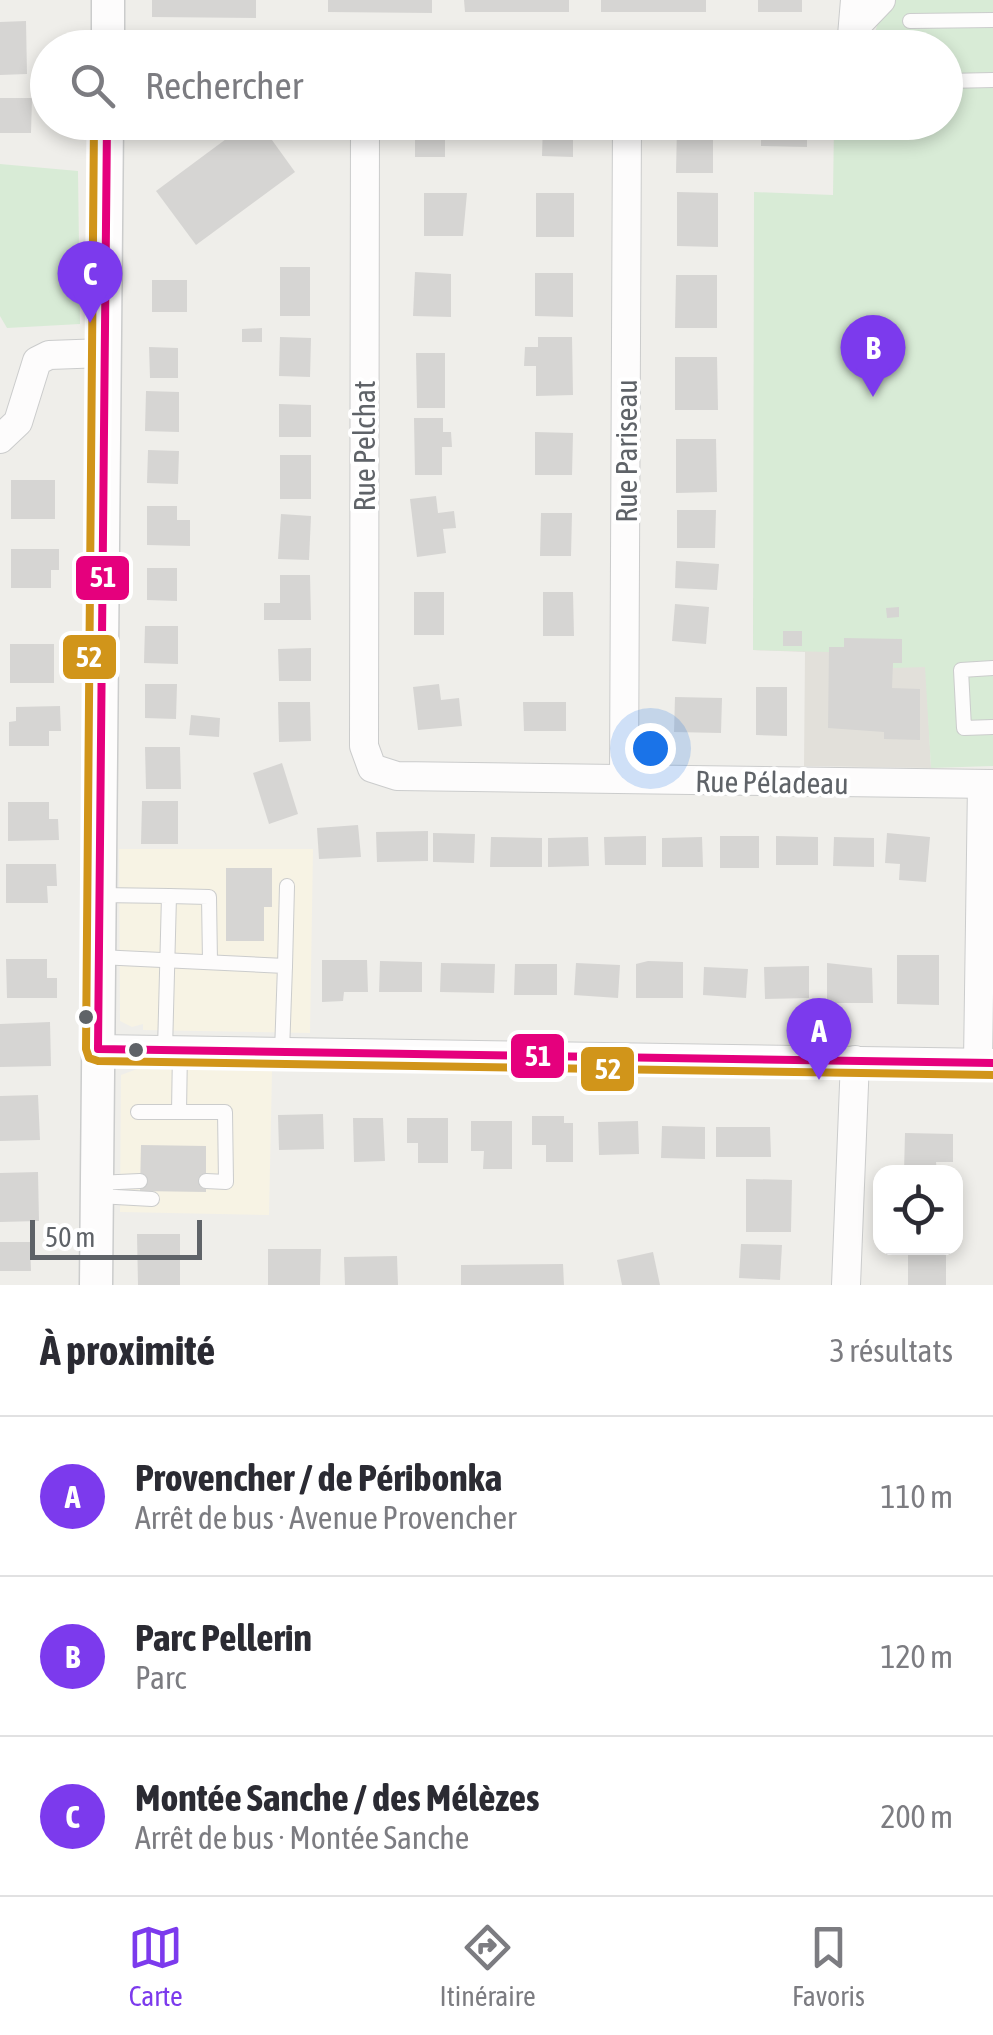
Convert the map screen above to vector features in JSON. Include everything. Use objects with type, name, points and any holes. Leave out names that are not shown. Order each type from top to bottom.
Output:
[{"type":"street","points":[[108,0],[108,30]]},
{"type":"street","points":[[853,25],[881,0]]},
{"type":"street","points":[[96,1285],[107,140]]},
{"type":"street","name":"Rue Pelchat","points":[[365,140],[364,746],[372,768]]},
{"type":"street","name":"Rue Pariseau","points":[[624,779],[627,140]]},
{"type":"street","points":[[0,439],[18,422],[37,361],[49,355],[104,352]]},
{"type":"street","name":"Rue Péladeau","points":[[372,768],[397,776],[987,784]]},
{"type":"street","points":[[98,1049],[985,1062],[987,784]]},
{"type":"street","points":[[846,1285],[855,1060]]},
{"type":"lane","points":[[910,21],[993,20]]},
{"type":"lane","points":[[963,81],[993,80]]},
{"type":"lane","points":[[993,668],[961,670],[964,728],[993,727]]},
{"type":"lane","points":[[282,1052],[287,886]]},
{"type":"lane","points":[[99,895],[210,897],[210,962]]},
{"type":"lane","points":[[169,896],[167,960],[179,1112]]},
{"type":"lane","points":[[98,958],[284,966]]},
{"type":"lane","points":[[138,1112],[225,1112],[226,1182],[206,1181]]},
{"type":"lane","points":[[96,1190],[140,1182]]},
{"type":"lane","points":[[96,1190],[152,1199]]},
{"type":"shaded area","points":[[753,598],[926,667],[931,768],[804,766],[805,652],[753,650]]},
{"type":"shaded area","points":[[119,849],[313,849],[310,1033],[143,1030],[143,1024],[132,1027],[120,1021]]},
{"type":"shaded area","points":[[137,1069],[272,1071],[269,1215],[120,1212],[121,1075]]},
{"type":"green space","points":[[893,0],[993,0],[993,766],[931,768],[925,667],[893,668],[893,663],[901,663],[844,639],[844,647],[829,647],[829,652],[753,650],[754,192],[833,195],[834,140],[963,140],[963,30],[876,30],[881,14]]},
{"type":"green space","points":[[0,164],[78,171],[80,324],[7,328],[0,316]]},
{"type":"building","points":[[152,0],[256,0],[256,18],[152,17]]},
{"type":"building","points":[[328,0],[432,0],[432,13],[328,12]]},
{"type":"building","points":[[464,0],[569,0],[569,12],[465,12]]},
{"type":"building","points":[[601,0],[706,0],[706,12],[601,12]]},
{"type":"building","points":[[758,0],[802,0],[802,12],[758,12]]},
{"type":"building","points":[[26,21],[27,74],[0,75],[0,22]]},
{"type":"building","points":[[0,98],[30,98],[30,133],[0,133]]},
{"type":"building","points":[[225,140],[272,140],[295,172],[196,245],[156,191]]},
{"type":"building","points":[[415,140],[445,140],[445,157],[415,157]]},
{"type":"building","points":[[542,140],[573,140],[573,157],[542,156]]},
{"type":"building","points":[[677,140],[713,140],[713,173],[676,173]]},
{"type":"building","points":[[761,140],[807,140],[807,147],[761,146]]},
{"type":"building","points":[[677,192],[718,193],[718,247],[677,246]]},
{"type":"building","points":[[424,193],[467,193],[463,236],[424,236]]},
{"type":"building","points":[[536,193],[574,193],[574,237],[536,237]]},
{"type":"building","points":[[280,267],[310,267],[310,316],[280,316]]},
{"type":"building","points":[[415,272],[451,274],[451,317],[413,316]]},
{"type":"building","points":[[535,273],[573,273],[573,317],[535,316]]},
{"type":"building","points":[[676,275],[717,275],[717,328],[675,328]]},
{"type":"building","points":[[152,280],[187,280],[187,312],[152,312]]},
{"type":"building","points":[[262,328],[262,342],[242,342],[242,329]]},
{"type":"building","points":[[280,337],[311,338],[310,377],[279,376]]},
{"type":"building","points":[[538,337],[572,337],[573,395],[536,396],[536,366],[524,366],[525,347],[538,347]]},
{"type":"building","points":[[149,347],[178,348],[178,378],[150,378]]},
{"type":"building","points":[[416,353],[445,353],[445,408],[417,408]]},
{"type":"building","points":[[675,357],[717,357],[718,410],[675,410]]},
{"type":"building","points":[[146,391],[179,392],[179,432],[145,431]]},
{"type":"building","points":[[279,404],[311,405],[311,437],[279,437]]},
{"type":"building","points":[[414,418],[443,418],[443,432],[451,432],[452,447],[442,447],[442,475],[415,475]]},
{"type":"building","points":[[535,432],[573,433],[572,475],[535,475]]},
{"type":"building","points":[[676,439],[716,439],[717,492],[676,493]]},
{"type":"building","points":[[148,450],[179,451],[178,484],[147,483]]},
{"type":"building","points":[[280,455],[311,455],[311,499],[280,499]]},
{"type":"building","points":[[11,480],[55,480],[55,519],[11,519]]},
{"type":"building","points":[[436,496],[438,513],[454,511],[456,528],[443,529],[446,553],[417,557],[410,499]]},
{"type":"building","points":[[147,506],[177,506],[177,520],[190,520],[190,546],[147,545]]},
{"type":"building","points":[[677,510],[716,510],[715,548],[677,548]]},
{"type":"building","points":[[541,513],[572,513],[571,556],[540,556]]},
{"type":"building","points":[[281,514],[311,516],[309,560],[278,559]]},
{"type":"building","points":[[11,549],[59,549],[59,570],[51,570],[51,588],[11,588]]},
{"type":"building","points":[[676,561],[719,564],[717,590],[675,588]]},
{"type":"building","points":[[147,568],[177,568],[177,601],[147,600]]},
{"type":"building","points":[[280,575],[310,575],[311,620],[264,620],[264,603],[280,603]]},
{"type":"building","points":[[414,592],[444,592],[444,635],[414,635]]},
{"type":"building","points":[[543,592],[573,592],[574,636],[543,636]]},
{"type":"building","points":[[675,604],[709,607],[706,644],[672,641]]},
{"type":"building","points":[[899,607],[899,617],[887,618],[886,608]]},
{"type":"building","points":[[145,626],[178,626],[178,664],[144,663]]},
{"type":"building","points":[[783,631],[802,631],[802,646],[783,646]]},
{"type":"building","points":[[844,638],[902,639],[902,663],[893,663],[892,688],[920,689],[920,740],[884,739],[884,732],[828,728],[829,647],[844,647]]},
{"type":"building","points":[[10,644],[54,644],[54,683],[10,683]]},
{"type":"building","points":[[311,648],[311,681],[279,681],[278,649]]},
{"type":"building","points":[[145,684],[177,684],[176,719],[145,718]]},
{"type":"building","points":[[439,684],[441,700],[459,698],[462,726],[418,730],[413,687]]},
{"type":"building","points":[[756,687],[787,687],[787,736],[756,735]]},
{"type":"building","points":[[675,697],[722,698],[721,733],[674,732]]},
{"type":"building","points":[[278,702],[310,702],[311,741],[279,742]]},
{"type":"building","points":[[523,702],[566,702],[566,731],[524,731]]},
{"type":"building","points":[[60,706],[61,731],[49,731],[49,746],[9,746],[9,722],[16,721],[16,707]]},
{"type":"building","points":[[191,715],[220,718],[219,737],[189,735]]},
{"type":"building","points":[[145,747],[180,747],[181,789],[146,789]]},
{"type":"building","points":[[282,763],[298,814],[269,824],[253,773]]},
{"type":"building","points":[[142,801],[178,801],[178,844],[141,844]]},
{"type":"building","points":[[8,802],[49,802],[49,819],[58,819],[59,840],[8,841]]},
{"type":"building","points":[[358,825],[361,857],[319,859],[317,828]]},
{"type":"building","points":[[428,831],[428,861],[377,862],[376,832]]},
{"type":"building","points":[[433,833],[475,834],[474,863],[433,862]]},
{"type":"building","points":[[887,833],[930,837],[926,882],[899,880],[900,864],[885,863]]},
{"type":"building","points":[[646,836],[646,865],[605,865],[604,837]]},
{"type":"building","points":[[720,836],[759,836],[759,868],[720,868]]},
{"type":"building","points":[[776,836],[818,837],[818,865],[776,865]]},
{"type":"building","points":[[491,837],[542,838],[542,867],[490,867]]},
{"type":"building","points":[[588,837],[589,866],[548,867],[548,838]]},
{"type":"building","points":[[702,837],[703,867],[662,867],[662,838]]},
{"type":"building","points":[[834,837],[874,838],[874,867],[833,866]]},
{"type":"building","points":[[6,864],[56,864],[57,886],[47,886],[48,903],[6,903]]},
{"type":"building","points":[[226,868],[272,868],[272,907],[264,907],[264,941],[226,941]]},
{"type":"building","points":[[897,955],[939,955],[939,1005],[897,1004]]},
{"type":"building","points":[[6,959],[47,959],[47,978],[57,978],[57,998],[7,998]]},
{"type":"building","points":[[322,960],[367,960],[368,992],[344,992],[343,1001],[322,1002]]},
{"type":"building","points":[[380,961],[422,962],[422,992],[379,992]]},
{"type":"building","points":[[683,962],[683,998],[636,998],[636,964]]},
{"type":"building","points":[[441,963],[495,964],[494,993],[440,992]]},
{"type":"building","points":[[576,963],[620,965],[618,998],[574,995]]},
{"type":"building","points":[[827,963],[872,968],[873,1003],[827,1003]]},
{"type":"building","points":[[515,964],[557,964],[557,995],[514,995]]},
{"type":"building","points":[[809,966],[809,998],[765,999],[764,967]]},
{"type":"building","points":[[704,967],[748,969],[746,998],[703,995]]},
{"type":"building","points":[[50,1022],[51,1066],[0,1067],[0,1024]]},
{"type":"building","points":[[38,1095],[40,1140],[0,1141],[0,1096]]},
{"type":"building","points":[[323,1114],[324,1149],[279,1150],[278,1115]]},
{"type":"building","points":[[532,1116],[564,1116],[564,1123],[573,1123],[573,1162],[546,1162],[546,1145],[532,1145]]},
{"type":"building","points":[[353,1118],[383,1118],[385,1161],[354,1162]]},
{"type":"building","points":[[407,1118],[448,1118],[448,1163],[418,1163],[418,1143],[407,1143]]},
{"type":"building","points":[[471,1121],[512,1121],[512,1169],[483,1169],[484,1151],[471,1151]]},
{"type":"building","points":[[638,1121],[639,1154],[599,1155],[598,1122]]},
{"type":"building","points":[[662,1126],[705,1127],[705,1159],[661,1158]]},
{"type":"building","points":[[716,1127],[770,1127],[771,1157],[716,1157]]},
{"type":"building","points":[[905,1133],[953,1134],[953,1162],[904,1165]]},
{"type":"building","points":[[141,1145],[206,1146],[206,1192],[140,1191]]},
{"type":"building","points":[[38,1172],[39,1221],[0,1222],[0,1173]]},
{"type":"building","points":[[746,1179],[792,1180],[791,1232],[746,1232]]},
{"type":"building","points":[[137,1234],[180,1234],[180,1285],[138,1285]]},
{"type":"building","points":[[0,1242],[30,1242],[31,1271],[0,1271]]},
{"type":"building","points":[[741,1244],[782,1245],[780,1280],[739,1278]]},
{"type":"building","points":[[268,1249],[321,1249],[320,1285],[268,1285]]},
{"type":"building","points":[[653,1252],[660,1285],[622,1285],[617,1260]]},
{"type":"building","points":[[908,1255],[946,1255],[946,1285],[908,1285]]},
{"type":"building","points":[[397,1256],[398,1285],[345,1285],[344,1257]]},
{"type":"building","points":[[563,1264],[564,1285],[461,1285],[461,1265]]},
{"type":"transit line","name":"52","points":[[94,140],[86,1049],[89,1058],[993,1075]]},
{"type":"transit line","name":"51","points":[[107,140],[98,1049],[993,1063]]},
{"type":"place","name":"Montée Sanche / des Mélèzes","points":[[90,323]]},
{"type":"place","name":"Parc Pellerin","points":[[873,397]]},
{"type":"place","name":"Provencher / de Péribonka","points":[[819,1080]]}]
